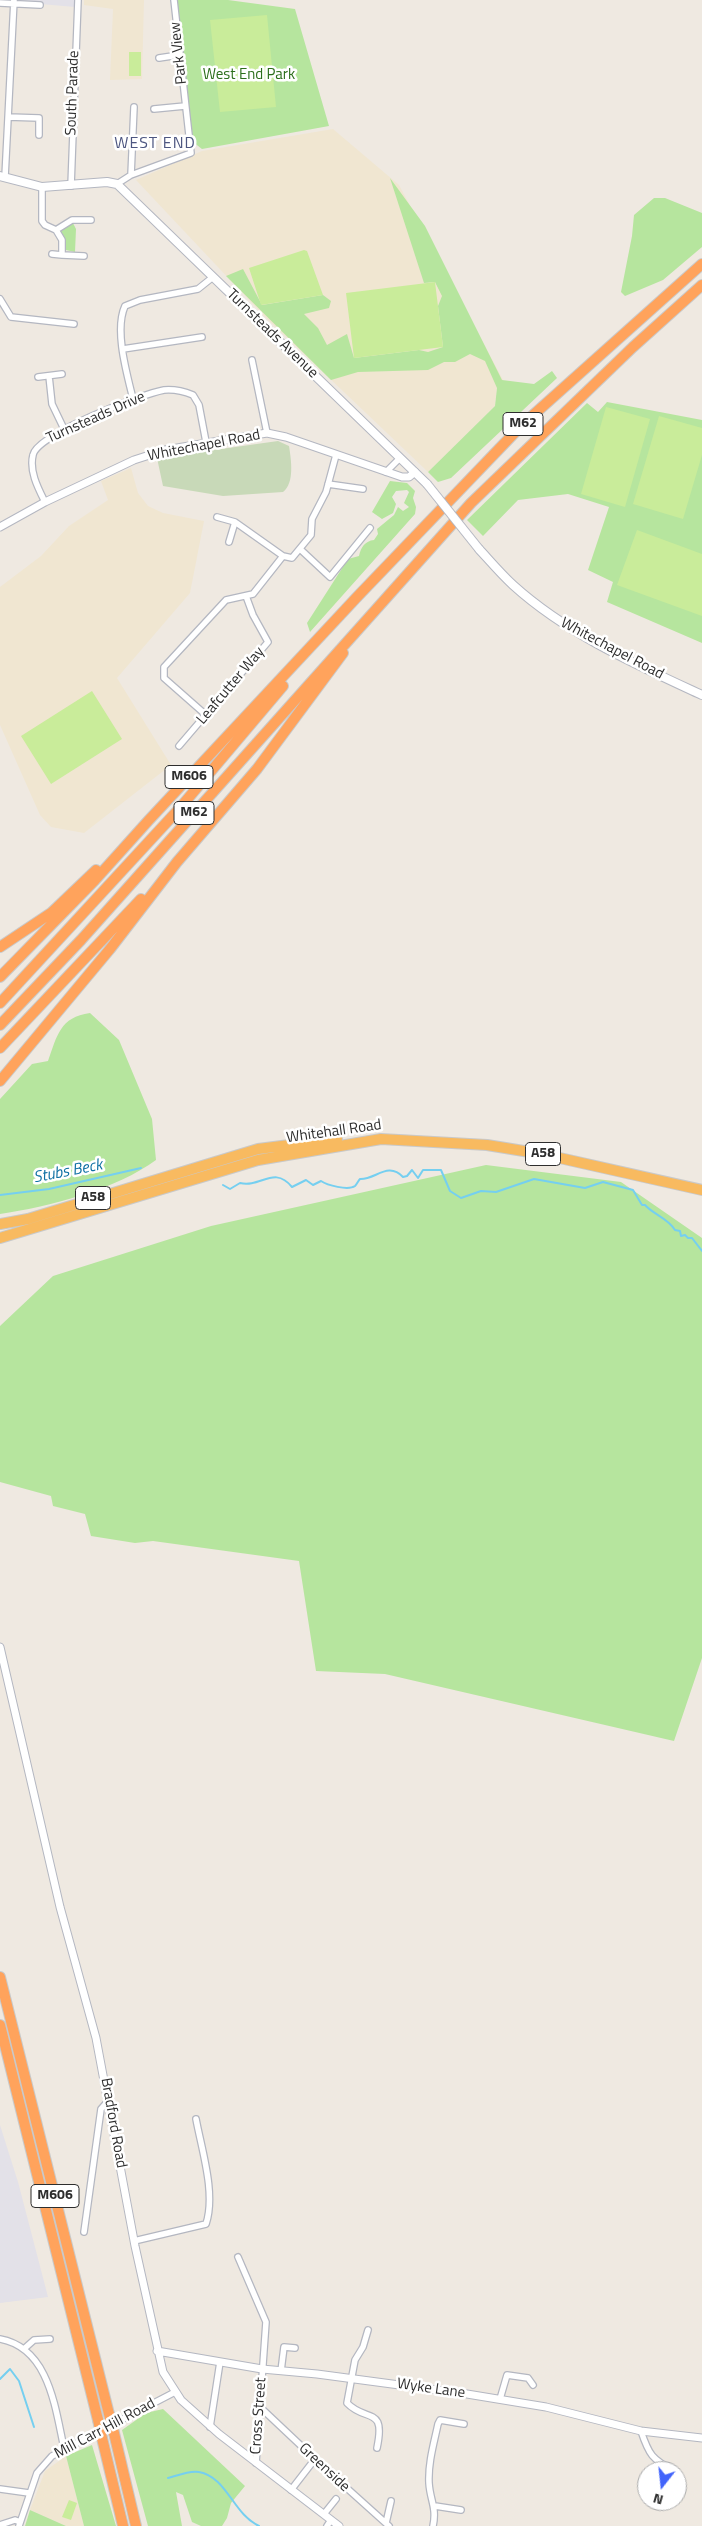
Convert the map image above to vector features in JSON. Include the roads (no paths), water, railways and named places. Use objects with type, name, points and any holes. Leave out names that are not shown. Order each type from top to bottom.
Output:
[{"type":"highway","name":"M62","points":[[0,1003],[179,809],[357,597],[522,425],[702,264]]},
{"type":"highway","name":"M62","points":[[0,1025],[81,940],[385,597],[471,503],[633,347],[702,286]]},
{"type":"highway","name":"M606","points":[[0,977],[95,880],[357,597]]},
{"type":"highway","name":"M606","points":[[0,1048],[177,862],[257,770],[385,597]]},
{"type":"highway","points":[[0,947],[51,912],[148,821]]},
{"type":"highway","points":[[0,1081],[110,949],[177,862]]},
{"type":"highway","name":"Whitehall Road","points":[[0,1238],[258,1160],[380,1139],[444,1142],[505,1148],[556,1156],[702,1190]]},
{"type":"highway","name":"A58","points":[[0,1224],[28,1219],[258,1149],[316,1141],[380,1139]]},
{"type":"highway","name":"M606","points":[[0,1977],[136,2526]]},
{"type":"highway","name":"M606","points":[[0,2025],[123,2526]]},
{"type":"main road","points":[[2,177],[42,187],[107,182],[117,184]]},
{"type":"main road","name":"Turnsteads Avenue","points":[[117,184],[428,484]]},
{"type":"main road","name":"Whitechapel Road","points":[[428,484],[479,549],[514,586],[555,618],[598,644],[702,695]]},
{"type":"street","name":"South Parade","points":[[71,186],[78,0]]},
{"type":"street","name":"Park View","points":[[131,175],[191,153],[174,0]]},
{"type":"street","points":[[2,177],[8,117],[14,2]]},
{"type":"street","points":[[0,3],[14,2],[40,5]]},
{"type":"street","points":[[159,58],[179,56]]},
{"type":"street","name":"Park View","points":[[154,109],[185,106]]},
{"type":"street","points":[[117,184],[131,175],[135,111],[143,113]]},
{"type":"street","points":[[8,117],[39,118],[39,135]]},
{"type":"street","points":[[42,187],[42,221],[45,225],[56,230],[62,240],[62,255]]},
{"type":"street","points":[[56,230],[72,220],[91,220]]},
{"type":"street","points":[[52,254],[84,256]]},
{"type":"street","points":[[133,399],[123,349],[122,318],[125,306],[140,300],[198,289],[213,277]]},
{"type":"street","points":[[0,299],[11,317],[74,324]]},
{"type":"street","points":[[123,349],[202,337]]},
{"type":"street","points":[[252,360],[267,433]]},
{"type":"street","points":[[38,376],[62,374]]},
{"type":"street","points":[[49,376],[52,404],[64,429]]},
{"type":"street","name":"Turnsteads Drive","points":[[45,502],[36,484],[32,468],[33,453],[39,444],[64,429],[133,399],[165,390],[179,390],[193,395],[199,405],[206,442]]},
{"type":"street","name":"Whitechapel Road","points":[[0,527],[45,502],[134,460],[165,450],[267,433],[402,477],[409,477],[415,472]]},
{"type":"street","points":[[217,517],[235,522],[283,556],[292,558],[311,535],[312,518],[324,498],[336,455]]},
{"type":"street","points":[[386,472],[400,458]]},
{"type":"street","points":[[328,484],[363,489]]},
{"type":"street","points":[[229,542],[235,522]]},
{"type":"street","points":[[300,549],[330,577],[370,528]]},
{"type":"street","points":[[206,715],[164,678],[164,667],[226,600],[246,596],[259,590],[283,556]]},
{"type":"street","name":"Leafcutter Way","points":[[179,746],[268,642],[253,615],[246,596]]},
{"type":"street","name":"Bradford Road","points":[[0,1647],[60,1907],[96,2038],[134,2241],[157,2352],[163,2372],[175,2392],[210,2426],[324,2514],[329,2523],[339,2526]]},
{"type":"street","points":[[84,2232],[101,2108],[108,2100]]},
{"type":"street","points":[[134,2241],[206,2224],[210,2212],[211,2195],[196,2119]]},
{"type":"street","name":"Cross Street","points":[[238,2257],[266,2322],[256,2463]]},
{"type":"street","points":[[368,2330],[363,2347],[355,2360],[347,2403],[354,2410],[368,2413],[376,2418],[380,2426],[377,2448]]},
{"type":"street","points":[[0,2339],[25,2348],[41,2367],[56,2414],[64,2448]]},
{"type":"street","points":[[25,2348],[34,2340],[50,2339]]},
{"type":"street","points":[[281,2371],[284,2347],[296,2348]]},
{"type":"street","name":"Wyke Lane","points":[[157,2352],[262,2369],[500,2399],[546,2407],[641,2432],[702,2438]]},
{"type":"street","points":[[210,2426],[220,2362]]},
{"type":"street","points":[[500,2399],[507,2375],[528,2378],[533,2385]]},
{"type":"street","name":"Mill Carr Hill Road","points":[[20,2524],[29,2493],[41,2466],[64,2448],[90,2437],[175,2392]]},
{"type":"street","name":"Greenside","points":[[261,2408],[388,2525]]},
{"type":"street","points":[[433,2526],[435,2506],[429,2485],[430,2466],[440,2420],[464,2424]]},
{"type":"street","points":[[641,2432],[647,2450],[656,2461]]},
{"type":"street","points":[[291,2490],[315,2459]]},
{"type":"street","points":[[0,2489],[29,2493]]},
{"type":"street","points":[[324,2514],[336,2499]]},
{"type":"street","points":[[388,2525],[391,2501]]},
{"type":"street","points":[[435,2506],[461,2510]]},
{"type":"street","points":[[0,2525],[15,2520],[20,2524]]},
{"type":"waterway","name":"Stubs Beck","points":[[0,1195],[49,1189],[141,1168]]},
{"type":"waterway","name":"Stubs Beck","points":[[223,1185],[230,1189],[240,1183],[254,1183],[273,1177],[285,1181],[292,1187],[306,1180],[313,1185],[321,1181],[333,1186],[348,1188],[355,1186],[360,1179],[366,1179],[387,1171],[392,1171],[403,1177],[407,1176],[412,1170],[418,1178],[423,1170],[441,1170],[450,1191],[461,1198],[481,1191],[496,1192],[534,1179],[585,1188],[603,1182],[633,1190],[642,1205],[645,1205],[665,1219],[675,1230],[680,1231],[681,1236],[685,1235],[688,1238],[692,1238],[702,1251]]},
{"type":"waterway","points":[[0,2379],[10,2369],[19,2381],[34,2427]]},
{"type":"waterway","points":[[168,2478],[191,2472],[209,2475],[217,2481],[243,2513],[259,2526]]},
{"type":"district","name":"WEST END","points":[[155,144]]},
{"type":"park label","name":"West End Park","points":[[249,75]]}]
